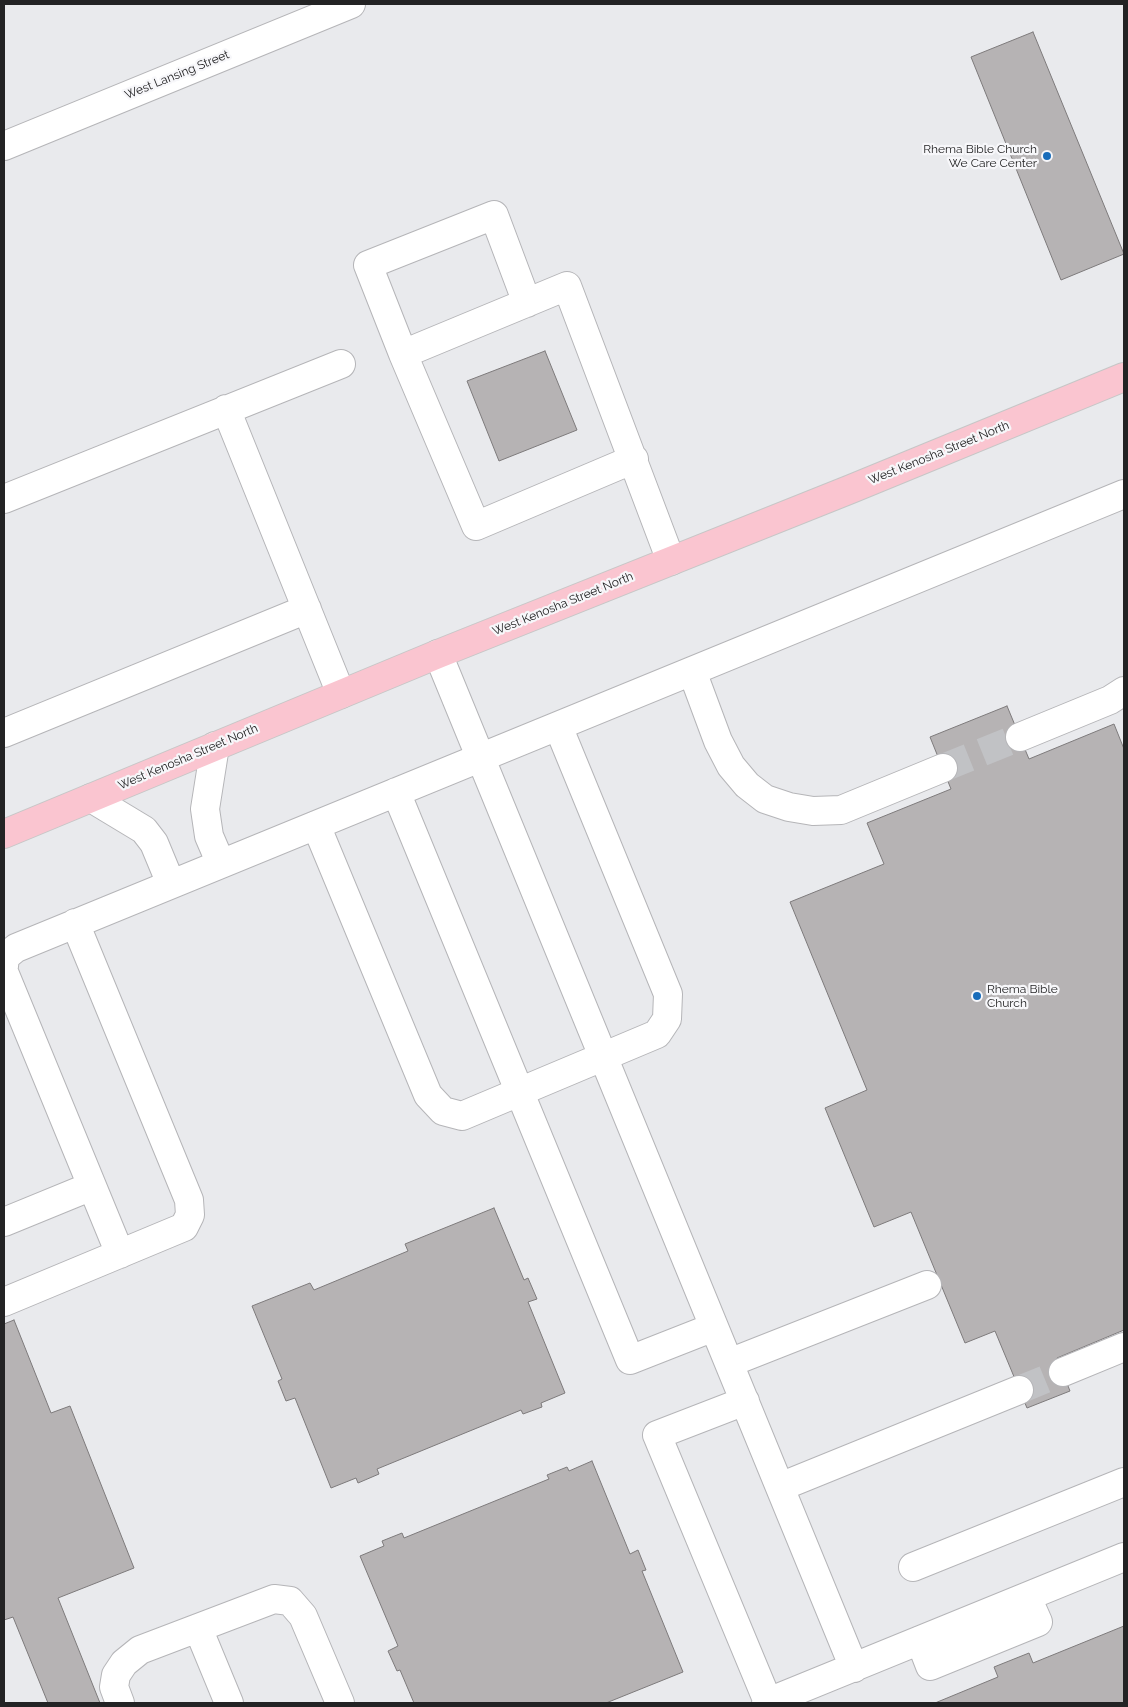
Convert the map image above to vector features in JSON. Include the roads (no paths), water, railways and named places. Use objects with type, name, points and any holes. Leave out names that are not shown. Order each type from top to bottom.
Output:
[{"type":"main road","name":"West Kenosha Street North","points":[[4,834],[438,654],[852,489],[1124,377]]},
{"type":"street","name":"West Lansing Street","points":[[4,146],[300,13],[351,4]]},
{"type":"street","points":[[527,303],[494,215],[368,265],[403,354],[476,526],[634,459]]},
{"type":"street","points":[[403,354],[567,286],[671,561]]},
{"type":"street","points":[[4,499],[341,364]]},
{"type":"street","points":[[226,409],[341,694]]},
{"type":"street","points":[[4,966],[5,957],[16,948],[1124,494]]},
{"type":"street","points":[[4,734],[307,609]]},
{"type":"street","points":[[438,654],[854,1668]]},
{"type":"street","points":[[692,671],[718,741],[731,766],[747,785],[764,799],[789,807],[813,811],[841,810],[943,768]]},
{"type":"street","points":[[1020,737],[1110,700],[1124,691]]},
{"type":"street","points":[[316,825],[428,1095],[443,1112],[462,1116],[657,1034],[667,1019],[668,994],[558,726]]},
{"type":"street","points":[[215,746],[205,809],[209,836],[221,864]]},
{"type":"street","points":[[396,792],[630,1360],[714,1327]]},
{"type":"street","points":[[91,798],[144,830],[154,843],[172,884]]},
{"type":"street","points":[[4,1302],[184,1227],[190,1215],[189,1200],[76,923]]},
{"type":"street","points":[[4,972],[120,1254]]},
{"type":"street","points":[[4,1222],[92,1186]]},
{"type":"street","points":[[729,1363],[927,1285]]},
{"type":"street","points":[[1062,1372],[1124,1346]]},
{"type":"street","points":[[780,1487],[1019,1390]]},
{"type":"street","points":[[745,1402],[657,1435],[767,1703],[1124,1557]]},
{"type":"street","points":[[914,1567],[1124,1482]]},
{"type":"street","points":[[120,1703],[114,1687],[116,1675],[124,1663],[140,1650],[274,1599],[290,1601],[303,1616],[340,1703]]},
{"type":"street","points":[[198,1628],[228,1703]]},
{"type":"tunnel","points":[[943,768],[1020,737]]},
{"type":"tunnel","points":[[1019,1390],[1063,1372]]},
{"type":"place","name":"Rhema Bible Church We Care Center","points":[[1047,156]]},
{"type":"place","name":"Rhema Bible Church","points":[[977,996]]}]
